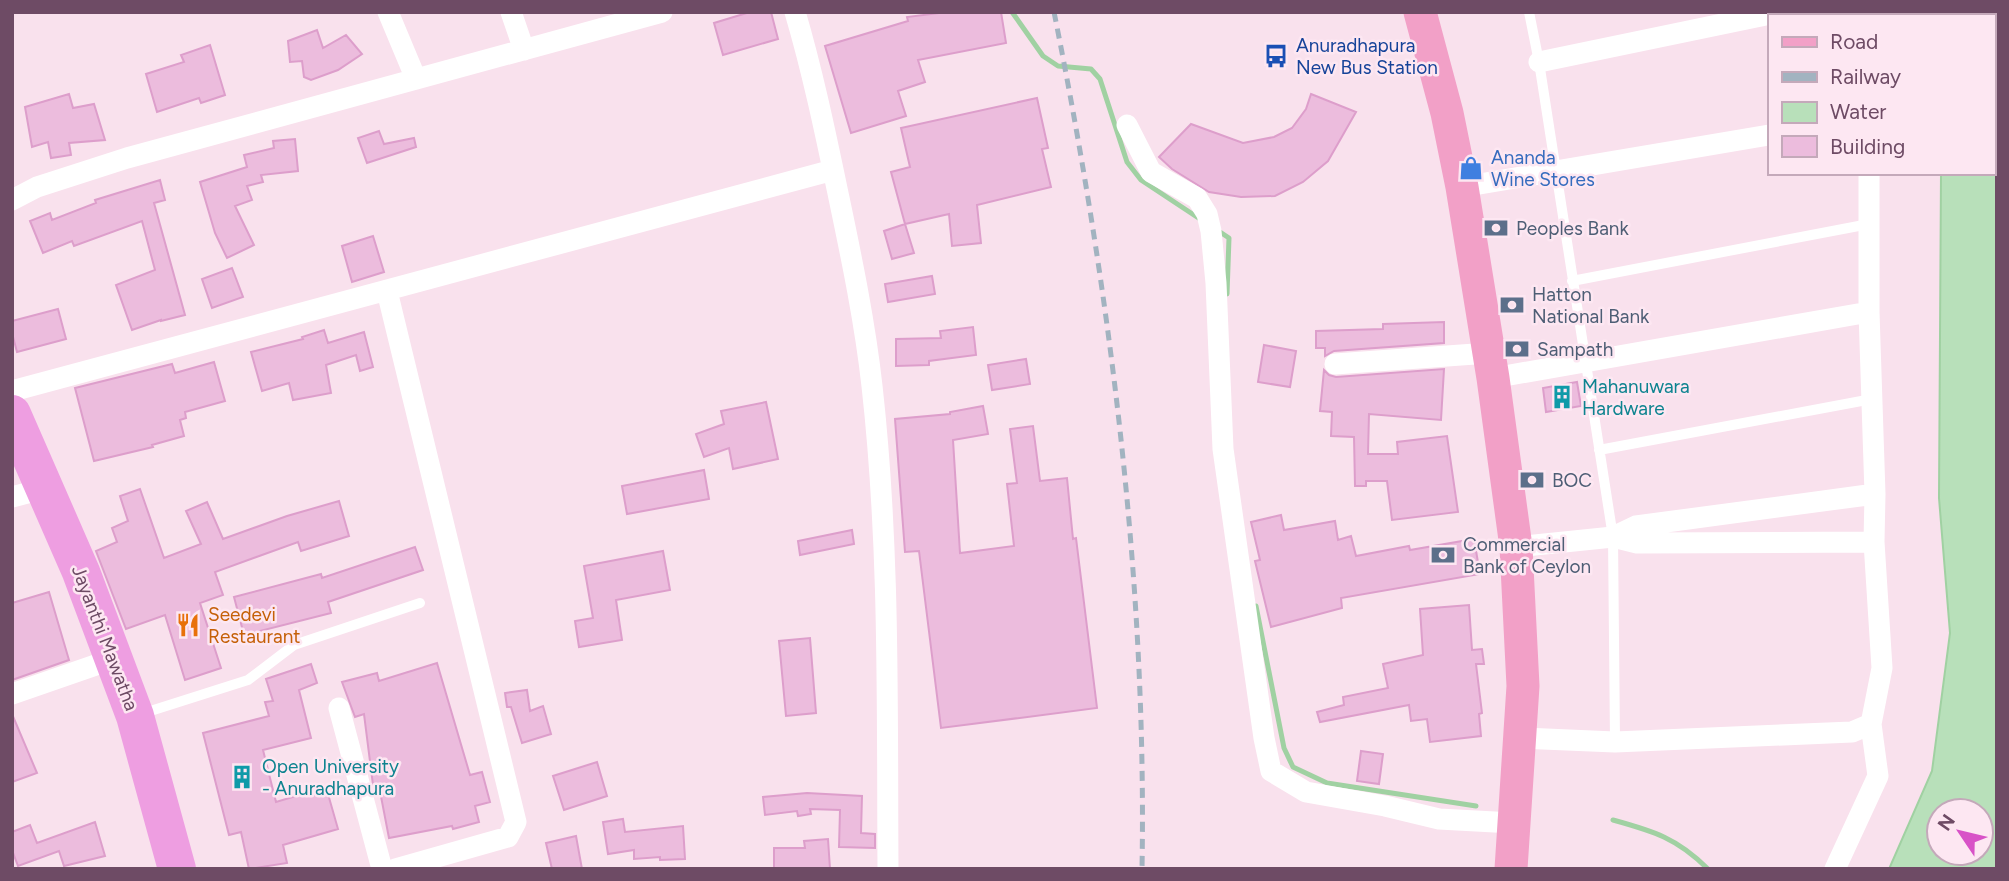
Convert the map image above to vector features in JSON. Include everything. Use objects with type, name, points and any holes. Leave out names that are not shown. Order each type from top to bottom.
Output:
[{"type":"highway","name":"Jayanthi Mawatha","points":[[12,414],[29,493],[81,572],[135,716],[177,869]]},
{"type":"main road","points":[[1425,14],[1462,187],[1491,366],[1516,547],[1522,642],[1521,738],[1511,869]]},
{"type":"street","points":[[388,12],[415,79]]},
{"type":"street","points":[[511,12],[524,50]]},
{"type":"street","points":[[795,12],[851,257],[872,386],[887,632],[888,869]]},
{"type":"street","points":[[12,200],[37,187],[127,158],[651,14]]},
{"type":"street","points":[[1539,62],[1768,15]]},
{"type":"street","points":[[1127,125],[1151,172],[1198,198],[1209,223],[1216,283],[1223,449],[1271,771],[1306,792],[1439,819],[1514,814]]},
{"type":"street","points":[[1462,187],[1768,135]]},
{"type":"street","points":[[12,391],[833,170]]},
{"type":"street","points":[[1835,869],[1878,776],[1871,724],[1882,668],[1874,542],[1869,175]]},
{"type":"street","points":[[387,291],[516,822],[508,837],[395,869]]},
{"type":"street","points":[[1335,364],[1491,366],[1585,362],[1869,313]]},
{"type":"street","points":[[1516,547],[1613,537],[1636,526],[1875,494]]},
{"type":"street","points":[[1613,537],[1637,543],[1874,542]]},
{"type":"street","points":[[12,694],[113,659]]},
{"type":"street","points":[[339,708],[382,869]]},
{"type":"street","points":[[1521,738],[1615,743],[1852,732],[1871,724]]},
{"type":"lane","points":[[1529,12],[1613,537],[1615,743]]},
{"type":"lane","points":[[1572,281],[1869,224]]},
{"type":"lane","points":[[1599,450],[1872,399]]},
{"type":"lane","points":[[135,716],[248,680],[294,645],[420,603]]},
{"type":"water","points":[[1943,12],[1997,12],[1997,869],[1889,869],[1932,771],[1950,633],[1939,498],[1941,175],[1995,175],[1995,14]]},
{"type":"building","points":[[750,12],[771,12],[778,39],[723,55],[714,23]]},
{"type":"building","points":[[947,12],[1001,12],[1006,43],[918,60],[925,82],[898,91],[906,116],[851,133],[825,46],[908,21],[907,17]]},
{"type":"building","points":[[317,30],[323,48],[346,35],[362,54],[338,70],[311,80],[304,77],[302,61],[290,62],[288,41]]},
{"type":"building","points":[[210,45],[225,95],[201,103],[199,98],[157,112],[146,74],[184,62],[181,55]]},
{"type":"building","points":[[69,94],[73,108],[94,104],[105,140],[69,143],[71,155],[51,158],[48,142],[32,147],[25,107]]},
{"type":"building","points":[[1311,94],[1356,112],[1328,161],[1303,182],[1275,196],[1241,197],[1209,192],[1172,169],[1159,157],[1191,124],[1243,143],[1274,137],[1292,128],[1306,109]]},
{"type":"building","points":[[1037,98],[1048,148],[1042,149],[1051,187],[977,205],[981,243],[952,246],[949,214],[905,224],[891,172],[910,167],[901,128]]},
{"type":"building","points":[[379,131],[384,144],[414,138],[416,147],[367,163],[358,138]]},
{"type":"building","points":[[295,139],[298,171],[261,175],[263,182],[247,186],[252,200],[235,206],[254,245],[227,258],[215,233],[200,182],[247,167],[244,155],[274,148],[273,141]]},
{"type":"building","points":[[160,180],[165,200],[154,203],[185,315],[132,330],[116,285],[155,270],[142,221],[74,246],[72,241],[43,253],[30,221],[50,213],[52,220],[96,203],[95,200]]},
{"type":"building","points":[[905,224],[914,253],[892,259],[884,231]]},
{"type":"building","points":[[373,236],[384,272],[352,282],[342,246]]},
{"type":"building","points":[[232,268],[243,297],[212,308],[202,279]]},
{"type":"building","points":[[932,276],[935,294],[888,302],[885,284]]},
{"type":"building","points":[[58,309],[66,339],[17,352],[12,321]]},
{"type":"building","points":[[1444,322],[1444,343],[1334,351],[1325,356],[1325,348],[1316,348],[1316,331],[1383,329],[1383,324]]},
{"type":"building","points":[[973,327],[976,355],[929,361],[929,365],[896,366],[896,339],[941,338],[940,331]]},
{"type":"building","points":[[324,330],[328,343],[364,332],[373,367],[360,371],[356,355],[326,365],[331,393],[293,400],[289,383],[262,391],[251,352],[303,339],[302,337]]},
{"type":"building","points":[[1264,345],[1296,351],[1290,387],[1258,382]]},
{"type":"building","points":[[1026,359],[1030,384],[992,390],[988,365]]},
{"type":"building","points":[[214,362],[225,401],[185,412],[186,418],[180,420],[184,436],[152,445],[153,447],[94,461],[75,388],[172,364],[175,373]]},
{"type":"building","points":[[1444,369],[1441,420],[1369,414],[1368,454],[1398,454],[1397,442],[1447,436],[1458,512],[1392,520],[1387,481],[1366,481],[1366,486],[1355,486],[1354,437],[1331,436],[1332,412],[1320,411],[1324,370],[1336,377]]},
{"type":"building","name":"Mahanuwara Hardware","points":[[1577,382],[1581,406],[1546,412],[1543,388]]},
{"type":"building","points":[[766,402],[778,459],[733,469],[729,448],[704,457],[696,434],[724,424],[721,411]]},
{"type":"building","points":[[983,406],[988,434],[953,440],[960,553],[1014,546],[1007,484],[1017,483],[1010,429],[1033,426],[1040,481],[1067,478],[1097,708],[941,728],[919,551],[905,552],[895,419],[950,414]]},
{"type":"building","points":[[704,470],[709,499],[627,514],[622,486]]},
{"type":"building","points":[[140,489],[164,558],[201,544],[186,511],[207,502],[223,539],[339,501],[349,536],[301,551],[298,542],[215,572],[223,595],[200,603],[221,668],[185,680],[165,615],[126,629],[96,551],[117,542],[112,528],[128,521],[120,496]]},
{"type":"building","points":[[1281,515],[1284,530],[1335,521],[1338,540],[1351,536],[1356,556],[1409,546],[1410,550],[1474,539],[1480,574],[1341,598],[1342,608],[1271,627],[1255,561],[1260,560],[1251,522]]},
{"type":"building","points":[[852,530],[854,544],[800,555],[798,541]]},
{"type":"building","points":[[415,547],[423,570],[328,602],[331,613],[244,635],[234,597],[321,574],[322,578]]},
{"type":"building","points":[[663,551],[670,590],[616,600],[622,640],[579,647],[575,621],[593,618],[584,566]]},
{"type":"building","points":[[49,592],[69,660],[12,680],[12,603]]},
{"type":"building","points":[[1469,605],[1472,650],[1482,649],[1484,664],[1476,664],[1482,713],[1479,714],[1481,736],[1430,742],[1427,719],[1411,721],[1409,705],[1320,722],[1317,712],[1344,705],[1343,697],[1388,688],[1383,664],[1423,655],[1420,609]]},
{"type":"building","points":[[810,638],[816,713],[786,716],[779,641]]},
{"type":"building","points":[[437,663],[470,775],[482,772],[490,802],[475,806],[479,822],[453,829],[452,826],[389,838],[379,786],[373,785],[364,714],[355,717],[342,682],[377,673],[379,681]]},
{"type":"building","points":[[311,664],[317,683],[299,690],[311,738],[263,750],[276,802],[326,787],[338,829],[283,845],[287,863],[249,869],[241,832],[229,835],[203,733],[269,716],[265,702],[273,701],[266,679]]},
{"type":"building","points":[[527,690],[530,711],[543,706],[551,734],[522,743],[511,707],[507,707],[505,693]]},
{"type":"building","points":[[12,714],[37,773],[12,782]]},
{"type":"building","points":[[1361,751],[1383,754],[1379,784],[1357,781]]},
{"type":"building","points":[[597,762],[607,796],[564,810],[553,776]]},
{"type":"building","points":[[807,793],[862,796],[861,833],[875,834],[875,848],[839,847],[840,810],[810,809],[811,814],[798,816],[797,811],[765,815],[763,797]]},
{"type":"building","points":[[623,819],[625,832],[683,826],[685,859],[634,859],[634,850],[608,854],[603,822]]},
{"type":"building","points":[[95,822],[105,856],[64,866],[59,851],[18,866],[12,850],[12,832],[30,825],[37,843]]},
{"type":"building","points":[[576,836],[582,869],[552,869],[546,843]]},
{"type":"building","points":[[828,839],[830,869],[774,869],[774,848],[805,848],[804,841]]},
{"type":"waterway","points":[[1012,12],[1043,56],[1058,66],[1091,69],[1100,79],[1127,162],[1141,180],[1200,219]]},
{"type":"waterway","points":[[1217,230],[1229,238],[1227,294]]},
{"type":"waterway","points":[[1256,606],[1284,748],[1293,767],[1327,783],[1476,806]]},
{"type":"waterway","points":[[1613,820],[1664,837],[1686,850],[1708,869]]},
{"type":"railway","points":[[1054,12],[1092,224],[1121,438],[1138,654],[1142,869]]},
{"type":"place","name":"Anuradhapura New Bus Station","points":[[1276,56]]},
{"type":"place","name":"Ananda Wine Stores","points":[[1471,168]]},
{"type":"place","name":"Peoples Bank","points":[[1496,228]]},
{"type":"place","name":"Hatton National Bank","points":[[1512,305]]},
{"type":"place","name":"Sampath","points":[[1517,349]]},
{"type":"place","name":"Mahanuwara Hardware","points":[[1562,397]]},
{"type":"place","name":"BOC","points":[[1532,480]]},
{"type":"place","name":"Commercial Bank of Ceylon","points":[[1443,555]]},
{"type":"place","name":"Seedevi Restaurant","points":[[188,625]]},
{"type":"place","name":"Open University - Anuradhapura","points":[[242,777]]}]
